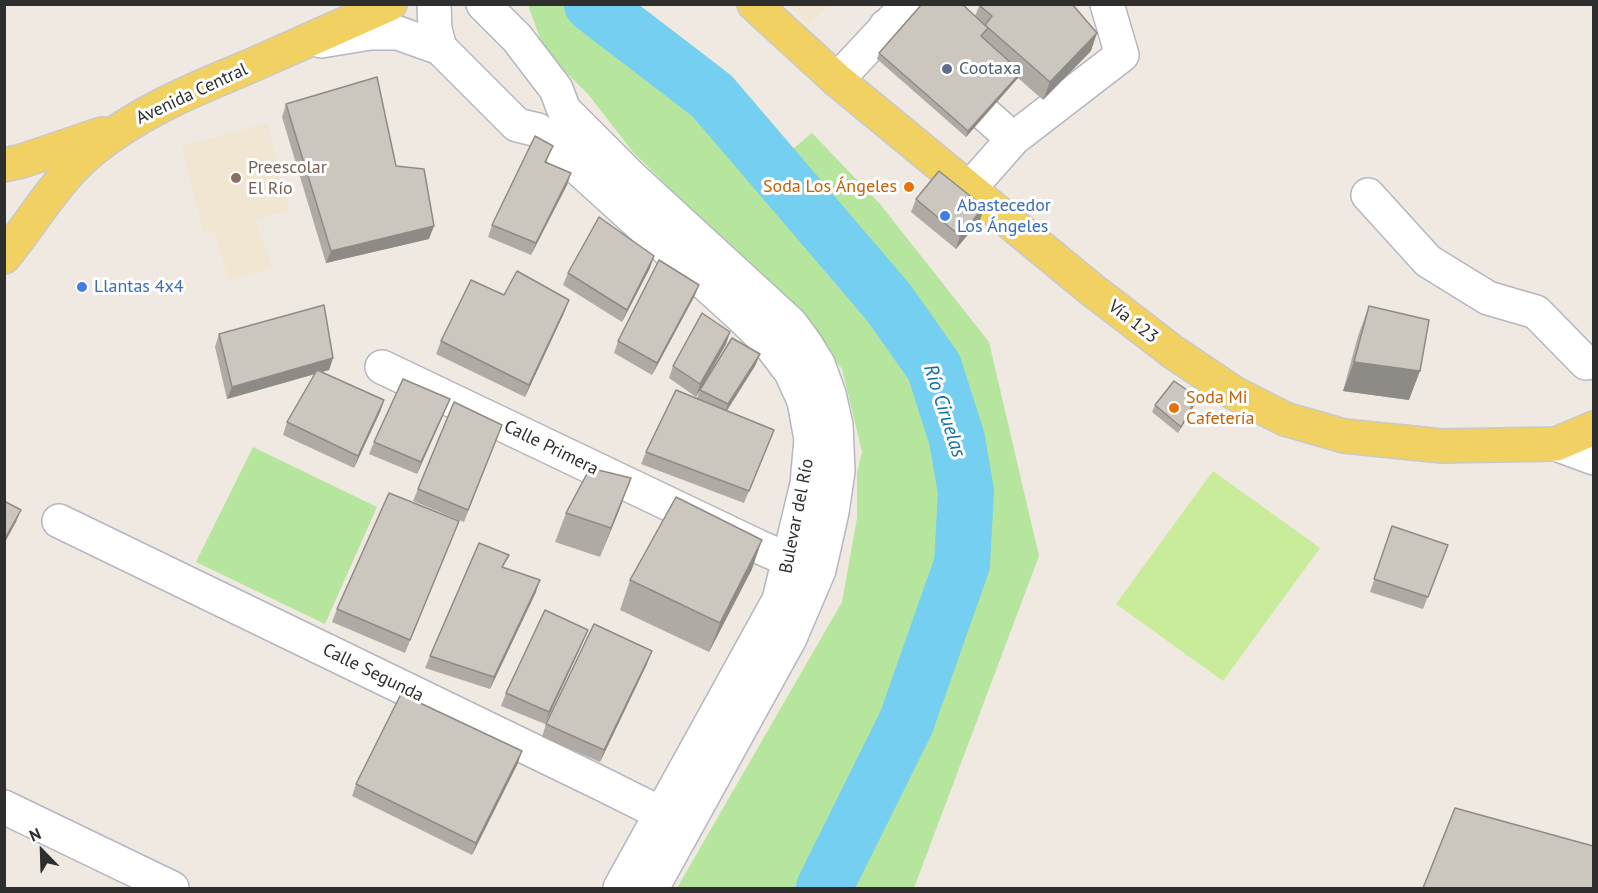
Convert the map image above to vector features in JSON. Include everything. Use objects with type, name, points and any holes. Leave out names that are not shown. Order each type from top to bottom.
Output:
[{"type":"main road","name":"Avenida Central","points":[[10,239],[38,211],[68,173],[123,126],[177,97],[390,4]]},
{"type":"main road","name":"Vía 123","points":[[754,4],[837,80],[1091,289],[1173,352],[1234,393],[1285,419],[1344,436],[1442,446],[1556,444],[1593,428]]},
{"type":"main road","points":[[4,165],[22,161],[123,126]]},
{"type":"street","points":[[434,4],[435,28],[440,48]]},
{"type":"street","name":"Bulevar del Río","points":[[483,4],[517,38],[556,89],[564,110],[589,157]]},
{"type":"street","name":"Bulevar del Río","points":[[512,4],[511,14],[517,38]]},
{"type":"street","points":[[969,189],[1013,139],[1122,55],[1107,4]]},
{"type":"street","points":[[837,80],[897,16],[1013,139]]},
{"type":"street","name":"Bulevar del Río","points":[[301,44],[370,33],[398,33],[440,48],[517,125],[538,130],[631,177],[791,324],[818,364],[829,394],[836,425],[838,471],[832,512],[804,565],[790,638],[674,820],[620,888]]},
{"type":"street","points":[[1368,195],[1428,261],[1488,298],[1536,312],[1586,363],[1593,362]]},
{"type":"street","name":"Calle Primera","points":[[382,367],[735,536],[804,565]]},
{"type":"street","points":[[1556,444],[1593,458]]},
{"type":"street","name":"Calle Segunda","points":[[59,521],[674,820]]},
{"type":"street","points":[[4,807],[172,888]]},
{"type":"street","name":"Bulevar del Río","points":[[652,888],[674,820]]},
{"type":"shaded area","points":[[790,5],[831,5],[808,25]]},
{"type":"shaded area","name":"Preescolar El Río","points":[[267,123],[290,210],[255,220],[273,267],[229,281],[214,232],[204,233],[181,146]]},
{"type":"green space","points":[[528,5],[581,5],[710,106],[765,172],[812,133],[880,204],[989,342],[1039,556],[914,888],[677,888],[842,602],[857,518],[857,473],[862,452],[842,369],[799,316],[633,152],[588,94],[545,52]]},
{"type":"green space","points":[[253,447],[377,507],[325,624],[196,562]]},
{"type":"green space","points":[[1213,471],[1320,548],[1223,681],[1116,604]]},
{"type":"building","name":"Cootaxa","points":[[922,4],[962,4],[988,28],[981,36],[1021,72],[968,131],[879,53]]},
{"type":"building","points":[[1072,4],[1097,33],[1050,82],[985,25],[992,16],[979,5]]},
{"type":"building","points":[[377,77],[396,166],[424,169],[434,226],[331,251],[286,104]]},
{"type":"building","points":[[535,136],[553,146],[545,162],[571,173],[536,243],[492,225]]},
{"type":"building","points":[[939,171],[984,207],[960,236],[916,199]]},
{"type":"building","points":[[599,217],[654,256],[627,310],[568,273]]},
{"type":"building","points":[[659,260],[699,285],[657,363],[618,341]]},
{"type":"building","points":[[517,271],[569,300],[529,385],[441,341],[471,280],[504,295]]},
{"type":"building","points":[[324,305],[333,358],[232,387],[219,334]]},
{"type":"building","points":[[1369,306],[1429,320],[1420,371],[1354,362]]},
{"type":"building","points":[[702,313],[730,332],[700,384],[673,366]]},
{"type":"building","points":[[732,338],[760,354],[728,404],[700,390]]},
{"type":"building","points":[[317,370],[384,400],[358,456],[287,422]]},
{"type":"building","points":[[403,379],[450,399],[421,462],[374,442]]},
{"type":"building","name":"Soda Mi Cafetería","points":[[1174,381],[1197,397],[1181,427],[1155,405]]},
{"type":"building","points":[[676,390],[774,430],[749,491],[646,452]]},
{"type":"building","points":[[454,402],[502,425],[468,510],[418,489]]},
{"type":"building","points":[[590,468],[631,478],[611,528],[566,513]]},
{"type":"building","points":[[389,493],[459,521],[410,640],[337,609]]},
{"type":"building","points":[[676,497],[762,540],[720,623],[630,580]]},
{"type":"building","points":[[4,501],[21,510],[4,540]]},
{"type":"building","points":[[1392,526],[1448,545],[1428,597],[1374,579]]},
{"type":"building","points":[[479,543],[509,555],[502,567],[540,580],[494,677],[430,656]]},
{"type":"building","points":[[545,610],[588,630],[549,712],[506,693]]},
{"type":"building","points":[[594,624],[652,651],[604,750],[546,724]]},
{"type":"building","points":[[401,694],[522,751],[476,843],[356,784]]},
{"type":"building","points":[[1455,808],[1593,846],[1593,888],[1423,888]]},
{"type":"waterway","name":"Río Ciruelas","points":[[592,4],[712,96],[889,303],[934,367],[957,439],[966,492],[962,564],[906,723],[824,888]]},
{"type":"place","name":"Cootaxa","points":[[947,69]]},
{"type":"place","name":"Preescolar El Río","points":[[236,178]]},
{"type":"place","name":"Soda Los Ángeles","points":[[909,187]]},
{"type":"place","name":"Abastecedor Los Ángeles","points":[[945,216]]},
{"type":"place","name":"Llantas 4x4","points":[[82,287]]},
{"type":"place","name":"Soda Mi Cafetería","points":[[1174,408]]}]
